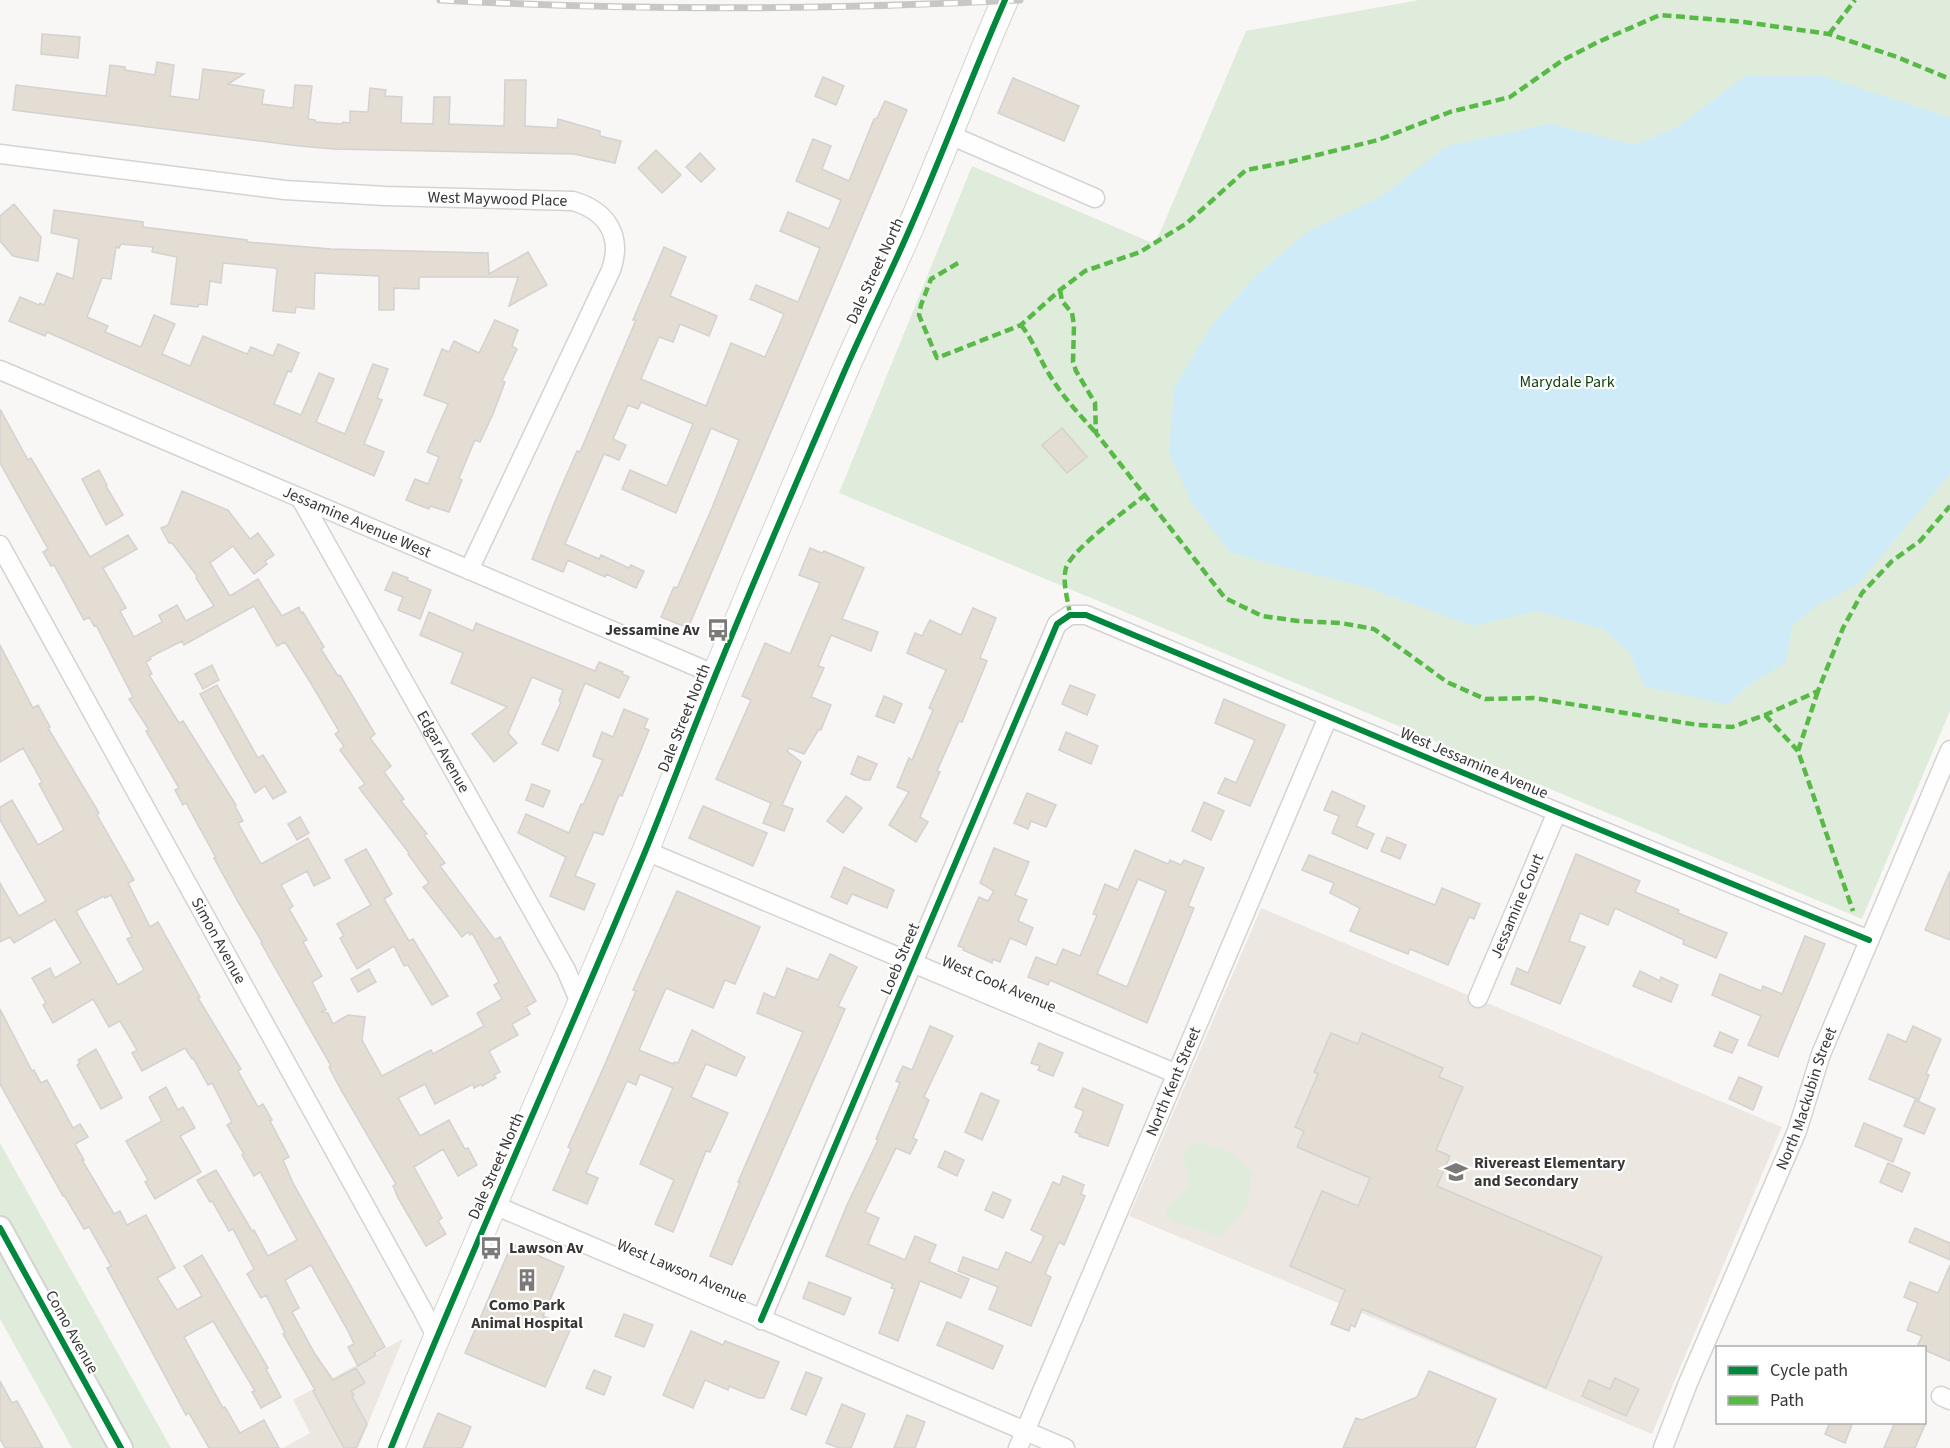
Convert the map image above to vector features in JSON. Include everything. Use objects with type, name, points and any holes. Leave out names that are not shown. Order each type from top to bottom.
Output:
[{"type":"main road","name":"Dale Street North","points":[[391,1448],[436,1336],[646,851],[716,675],[843,373],[910,229],[1005,0]]},
{"type":"street","points":[[950,135],[1095,198]]},
{"type":"street","name":"West Maywood Place","points":[[0,154],[285,190],[385,196],[573,201],[599,212],[608,223],[614,236],[615,250],[611,270],[470,570]]},
{"type":"street","name":"Jessamine Avenue West","points":[[0,370],[716,675]]},
{"type":"street","name":"Edgar Avenue","points":[[302,499],[566,970],[581,1005]]},
{"type":"street","name":"Simon Avenue","points":[[0,545],[436,1336]]},
{"type":"street","name":"West Jessamine Avenue","points":[[1070,615],[1086,615],[1557,812],[1869,939]]},
{"type":"street","name":"Loeb Street","points":[[761,1320],[1057,624],[1070,615]]},
{"type":"street","name":"North Kent Street","points":[[1022,1440],[1328,717]]},
{"type":"street","name":"North Mackubin Street","points":[[1663,1448],[1688,1383],[1797,1131],[1821,1054],[1950,750]]},
{"type":"street","name":"Jessamine Court","points":[[1478,998],[1557,812]]},
{"type":"street","name":"West Cook Avenue","points":[[646,851],[1176,1074]]},
{"type":"street","name":"West Lawson Avenue","points":[[494,1205],[761,1320],[1022,1440],[1065,1448]]},
{"type":"street","name":"Como Avenue","points":[[0,1228],[121,1448]]},
{"type":"shaded area","name":"Rivereast Elementary and Secondary","points":[[1261,908],[1782,1127],[1652,1434],[1129,1216]]},
{"type":"shaded area","points":[[403,1339],[358,1448],[283,1448],[310,1433],[293,1400],[369,1358],[371,1359],[378,1355],[377,1353]]},
{"type":"green space","name":"Marydale Park","points":[[1419,0],[1950,0],[1950,711],[1862,919],[839,493],[972,166],[1155,244],[1246,31]]},
{"type":"green space","points":[[1200,1142],[1233,1154],[1252,1173],[1248,1204],[1222,1237],[1172,1221],[1166,1214],[1169,1204],[1183,1192],[1188,1183],[1183,1155],[1186,1149]]},
{"type":"green space","points":[[0,1143],[171,1448],[72,1448],[0,1319]]},
{"type":"water","points":[[1746,75],[1819,75],[1950,118],[1950,474],[1859,583],[1815,607],[1792,626],[1786,662],[1749,685],[1728,705],[1644,686],[1630,653],[1603,629],[1537,611],[1473,626],[1363,586],[1230,552],[1192,503],[1169,453],[1174,389],[1209,329],[1255,276],[1310,230],[1379,198],[1447,146],[1550,124],[1636,145],[1679,126]]},
{"type":"building","points":[[42,34],[80,37],[78,58],[41,54]]},
{"type":"building","points":[[157,62],[174,65],[170,96],[199,100],[203,69],[244,74],[228,84],[264,90],[262,104],[293,108],[295,85],[312,86],[308,119],[316,122],[342,124],[343,122],[350,123],[350,111],[368,112],[370,88],[386,90],[385,96],[402,97],[401,123],[433,124],[434,97],[450,97],[449,124],[504,126],[505,80],[526,80],[525,126],[557,128],[558,119],[600,131],[600,136],[621,141],[615,163],[574,154],[334,149],[13,110],[16,85],[106,96],[110,65],[155,75]]},
{"type":"building","points":[[823,77],[844,86],[836,105],[815,96]]},
{"type":"building","points":[[1013,78],[1079,106],[1064,141],[998,113]]},
{"type":"building","points":[[885,101],[907,110],[688,628],[661,617],[674,587],[677,588],[739,440],[711,428],[676,513],[622,489],[630,470],[667,486],[693,424],[641,402],[638,409],[628,405],[613,439],[626,445],[619,460],[604,454],[565,544],[599,559],[601,555],[629,568],[631,565],[644,571],[636,588],[568,560],[563,572],[532,559],[556,499],[577,451],[580,452],[636,320],[633,320],[664,247],[686,257],[670,296],[717,316],[709,336],[680,324],[673,342],[659,337],[641,379],[706,406],[731,343],[765,357],[784,314],[750,299],[756,285],[798,302],[820,248],[780,231],[788,212],[829,229],[841,200],[796,181],[813,139],[831,146],[822,169],[849,181],[874,119],[877,118]]},
{"type":"building","points":[[656,150],[681,175],[662,193],[638,168]]},
{"type":"building","points":[[700,153],[715,169],[701,182],[686,167]]},
{"type":"building","points":[[14,204],[41,237],[38,261],[13,256],[0,241],[0,216]]},
{"type":"building","points":[[54,210],[143,222],[143,227],[247,240],[247,242],[331,249],[488,253],[489,274],[528,252],[547,285],[509,306],[518,277],[419,277],[419,289],[394,288],[394,310],[379,310],[379,276],[315,273],[314,309],[296,307],[295,313],[273,311],[277,269],[223,263],[221,283],[210,281],[207,305],[199,304],[198,307],[171,304],[177,257],[152,252],[153,247],[121,244],[119,248],[116,247],[111,279],[102,278],[87,317],[108,326],[105,332],[141,347],[154,315],[175,324],[162,354],[190,366],[203,336],[247,354],[251,347],[273,356],[278,344],[299,353],[291,372],[288,371],[274,404],[301,415],[319,373],[334,379],[316,422],[345,434],[373,364],[388,369],[377,398],[382,400],[364,444],[384,452],[374,476],[47,332],[45,336],[9,321],[20,297],[44,305],[57,273],[73,279],[79,239],[51,233]]},
{"type":"building","points":[[495,320],[518,330],[512,346],[517,349],[502,381],[505,382],[493,414],[480,442],[475,440],[459,478],[462,480],[449,512],[430,506],[429,509],[406,500],[415,479],[428,484],[439,457],[427,452],[448,404],[424,395],[442,349],[449,352],[454,341],[479,353]]},
{"type":"building","points":[[0,409],[28,460],[31,458],[90,557],[128,535],[137,549],[103,568],[126,608],[120,611],[134,637],[162,622],[159,615],[177,605],[186,621],[214,606],[196,578],[197,576],[172,543],[169,543],[161,528],[168,525],[182,491],[228,510],[250,539],[258,533],[274,555],[265,561],[267,564],[254,574],[233,546],[210,563],[230,596],[258,579],[282,616],[299,607],[301,613],[303,612],[324,647],[321,649],[338,676],[340,675],[375,734],[370,738],[391,766],[384,772],[404,799],[401,801],[427,834],[424,835],[445,863],[440,866],[495,940],[500,937],[536,1001],[526,1007],[530,1014],[512,1024],[518,1035],[489,1051],[500,1072],[494,1075],[496,1078],[482,1086],[481,1084],[474,1088],[473,1084],[435,1104],[425,1084],[398,1098],[420,1136],[449,1120],[477,1165],[458,1176],[443,1149],[414,1167],[442,1218],[438,1221],[446,1234],[426,1246],[398,1198],[393,1186],[396,1184],[341,1090],[329,1067],[331,1066],[238,902],[186,803],[183,805],[175,790],[179,788],[146,731],[149,730],[129,699],[133,697],[96,625],[94,626],[89,617],[84,620],[54,565],[51,566],[43,552],[48,549],[0,463]],"holes":[[[254,606],[277,646],[285,642],[309,680],[339,731],[335,734],[344,746],[340,750],[365,784],[359,788],[429,883],[423,887],[462,937],[468,932],[470,935],[472,933],[499,982],[494,985],[502,999],[477,1013],[484,1026],[433,1054],[431,1050],[382,1076],[362,1040],[365,1017],[348,1015],[333,1024],[328,1013],[321,1012],[326,1010],[312,982],[322,976],[303,942],[307,940],[289,909],[293,906],[281,885],[307,871],[314,886],[330,878],[308,838],[261,864],[238,823],[243,821],[236,805],[183,721],[179,723],[149,675],[152,674],[146,662],[151,659],[150,657],[182,641],[184,645]]]},
{"type":"building","points":[[1062,428],[1087,457],[1067,473],[1042,445]]},
{"type":"building","points":[[99,470],[123,515],[106,525],[82,479]]},
{"type":"building","points":[[810,548],[822,553],[824,551],[864,568],[842,619],[878,632],[871,651],[831,635],[818,666],[824,668],[811,697],[831,705],[821,730],[819,729],[804,754],[789,748],[787,751],[801,762],[782,805],[793,809],[784,831],[763,823],[771,803],[716,779],[751,700],[742,696],[765,643],[790,654],[820,583],[799,575]]},
{"type":"building","points":[[393,572],[431,590],[420,619],[398,610],[403,597],[385,590]]},
{"type":"building","points":[[973,608],[996,618],[980,658],[987,661],[962,722],[959,721],[937,771],[940,772],[920,817],[928,822],[916,842],[889,825],[909,792],[897,787],[909,758],[912,760],[933,710],[929,708],[946,670],[907,653],[915,633],[922,636],[930,620],[961,635]]},
{"type":"building","points":[[429,612],[473,631],[476,623],[595,671],[599,662],[629,677],[619,698],[585,683],[558,751],[542,744],[561,702],[559,701],[563,690],[532,677],[508,733],[517,743],[494,762],[472,734],[507,707],[451,683],[463,653],[420,635]]},
{"type":"building","points":[[0,645],[33,708],[38,705],[50,727],[48,728],[99,813],[97,815],[134,880],[128,883],[150,927],[158,922],[200,997],[198,998],[241,1069],[238,1071],[258,1107],[263,1104],[272,1120],[270,1121],[289,1157],[283,1160],[293,1183],[385,1347],[358,1366],[348,1347],[354,1344],[349,1333],[311,1265],[285,1280],[299,1308],[292,1312],[315,1354],[333,1380],[356,1368],[365,1383],[351,1391],[367,1424],[356,1448],[344,1448],[283,1334],[285,1333],[266,1295],[261,1298],[247,1274],[254,1269],[233,1229],[229,1231],[197,1180],[216,1170],[268,1256],[297,1240],[260,1172],[254,1176],[242,1155],[244,1154],[227,1125],[232,1122],[212,1083],[208,1085],[185,1048],[142,1071],[132,1053],[137,1050],[120,1021],[109,1027],[93,999],[53,1023],[43,1005],[46,1003],[32,978],[50,968],[55,978],[81,963],[55,919],[14,943],[10,937],[0,942],[0,883],[19,916],[46,901],[0,820],[0,807],[12,800],[38,845],[64,830],[23,748],[0,762]],"holes":[[[111,895],[132,937],[127,939],[144,970],[118,985],[76,911],[104,896],[105,898]]]},
{"type":"building","points":[[212,665],[219,680],[203,689],[195,674]]},
{"type":"building","points":[[217,685],[258,758],[263,755],[286,792],[273,799],[265,786],[255,793],[200,694]]},
{"type":"building","points":[[1070,685],[1095,695],[1087,715],[1062,704]]},
{"type":"building","points":[[884,696],[902,704],[894,723],[876,716]]},
{"type":"building","points":[[1224,699],[1285,725],[1250,806],[1218,793],[1225,778],[1236,783],[1255,740],[1215,723]]},
{"type":"building","points":[[624,709],[648,719],[644,728],[649,730],[603,835],[594,832],[575,876],[595,884],[584,910],[550,896],[566,857],[518,833],[526,814],[569,833],[603,760],[593,756],[602,732],[613,737]]},
{"type":"building","points":[[1066,732],[1098,746],[1091,764],[1059,750]]},
{"type":"building","points":[[858,756],[877,764],[870,780],[864,780],[851,774]]},
{"type":"building","points":[[532,784],[550,791],[543,807],[526,800]]},
{"type":"building","points":[[1332,791],[1365,806],[1356,826],[1374,834],[1367,849],[1332,833],[1339,816],[1324,810]]},
{"type":"building","points":[[1027,793],[1056,805],[1046,827],[1031,821],[1028,829],[1014,823]]},
{"type":"building","points":[[846,796],[862,808],[843,833],[827,821]]},
{"type":"building","points":[[1204,802],[1224,811],[1211,840],[1192,831]]},
{"type":"building","points":[[703,806],[767,833],[753,866],[689,838]]},
{"type":"building","points":[[300,817],[309,833],[297,840],[288,824]]},
{"type":"building","points":[[1387,837],[1406,845],[1400,859],[1381,851]]},
{"type":"building","points":[[994,848],[1029,862],[1015,895],[1027,900],[1018,921],[1033,928],[1026,945],[1010,938],[1000,962],[993,959],[992,963],[958,946],[979,897],[988,901],[994,891],[980,883]]},
{"type":"building","points":[[366,849],[392,894],[384,899],[409,941],[413,939],[448,996],[432,1005],[408,965],[404,966],[394,946],[357,969],[340,938],[344,936],[337,924],[371,905],[345,860]]},
{"type":"building","points":[[1135,850],[1168,864],[1170,860],[1181,865],[1184,860],[1204,868],[1188,906],[1194,908],[1147,1023],[1050,980],[1048,985],[1028,977],[1036,957],[1056,965],[1063,949],[1080,956],[1097,915],[1093,914],[1105,884],[1118,890]],"holes":[[[1138,879],[1166,891],[1127,987],[1097,974]]]},
{"type":"building","points":[[1576,854],[1640,881],[1635,892],[1727,933],[1716,958],[1683,944],[1684,940],[1615,908],[1608,925],[1580,913],[1569,941],[1585,947],[1560,1004],[1511,984],[1517,968],[1528,973]]},
{"type":"building","points":[[1309,855],[1435,905],[1442,888],[1480,904],[1474,919],[1469,917],[1448,965],[1410,949],[1408,954],[1350,931],[1360,908],[1330,893],[1334,883],[1302,870]]},
{"type":"building","points":[[844,867],[894,890],[887,908],[852,894],[847,904],[831,897]]},
{"type":"building","points":[[1950,871],[1950,940],[1925,930]]},
{"type":"building","points":[[677,891],[760,927],[735,984],[725,980],[713,1008],[666,988],[639,1050],[673,1064],[678,1063],[692,1030],[745,1057],[736,1076],[706,1064],[691,1097],[728,1113],[710,1152],[706,1151],[673,1232],[655,1224],[674,1180],[640,1164],[673,1088],[640,1074],[636,1085],[627,1081],[586,1173],[598,1178],[587,1204],[553,1190],[571,1149],[568,1147],[636,991],[633,990]]},
{"type":"building","points":[[1805,936],[1825,944],[1778,1057],[1748,1045],[1761,1016],[1712,995],[1720,974],[1761,991],[1763,986],[1782,994]]},
{"type":"building","points":[[830,954],[857,967],[838,1006],[845,1009],[732,1265],[710,1256],[740,1182],[738,1182],[803,1032],[757,1013],[764,993],[775,998],[787,968],[818,980]]},
{"type":"building","points":[[369,969],[376,982],[358,992],[351,979]]},
{"type":"building","points":[[1640,971],[1660,981],[1661,977],[1678,985],[1671,1002],[1633,986]]},
{"type":"building","points":[[0,1009],[32,1071],[34,1070],[41,1083],[47,1080],[73,1128],[80,1124],[88,1137],[75,1144],[114,1214],[120,1211],[127,1225],[146,1215],[175,1268],[157,1278],[177,1310],[202,1296],[184,1266],[202,1255],[268,1368],[266,1369],[281,1397],[261,1408],[252,1392],[255,1391],[213,1321],[184,1337],[223,1408],[225,1407],[240,1433],[264,1420],[279,1448],[209,1448],[189,1413],[186,1415],[107,1268],[111,1266],[89,1227],[84,1229],[63,1196],[0,1084]]},
{"type":"building","points":[[930,1026],[953,1036],[924,1097],[929,1100],[913,1138],[917,1140],[910,1154],[896,1148],[865,1212],[879,1218],[868,1244],[905,1260],[915,1236],[936,1245],[929,1262],[969,1279],[961,1298],[920,1281],[898,1341],[879,1333],[895,1289],[891,1288],[893,1284],[826,1256],[878,1140],[876,1139],[900,1083],[896,1081],[903,1066],[912,1070]]},
{"type":"building","points":[[1913,1026],[1941,1039],[1926,1074],[1929,1075],[1919,1100],[1869,1079],[1888,1034],[1906,1042]]},
{"type":"building","points":[[1720,1032],[1738,1040],[1732,1053],[1714,1046]]},
{"type":"building","points":[[1331,1033],[1358,1044],[1362,1033],[1443,1068],[1439,1077],[1463,1087],[1436,1150],[1450,1156],[1437,1186],[1602,1257],[1546,1388],[1362,1309],[1355,1327],[1351,1325],[1349,1331],[1331,1324],[1345,1290],[1290,1266],[1322,1191],[1358,1206],[1370,1178],[1297,1147],[1304,1131],[1295,1127],[1318,1074],[1314,1072]]},
{"type":"building","points":[[1039,1043],[1063,1053],[1053,1076],[1038,1070],[1040,1066],[1031,1063]]},
{"type":"building","points":[[96,1049],[122,1098],[101,1109],[77,1065],[80,1063],[78,1060]]},
{"type":"building","points":[[1739,1077],[1762,1087],[1753,1110],[1729,1099]]},
{"type":"building","points":[[166,1087],[178,1110],[183,1107],[195,1128],[180,1136],[201,1172],[155,1199],[145,1182],[148,1180],[126,1141],[162,1121],[149,1097]]},
{"type":"building","points":[[1083,1088],[1123,1105],[1108,1146],[1079,1136],[1080,1134],[1075,1132],[1084,1111],[1075,1107]]},
{"type":"building","points":[[981,1093],[999,1101],[982,1140],[965,1132]]},
{"type":"building","points":[[1915,1100],[1935,1109],[1924,1134],[1904,1126]]},
{"type":"building","points":[[1864,1123],[1902,1139],[1893,1162],[1855,1146]]},
{"type":"building","points":[[945,1151],[964,1160],[957,1176],[938,1167]]},
{"type":"building","points":[[1888,1163],[1910,1173],[1902,1192],[1880,1182]]},
{"type":"building","points":[[1063,1176],[1084,1185],[1081,1194],[1085,1196],[1064,1245],[1059,1242],[1045,1274],[1051,1277],[1031,1326],[989,1309],[998,1287],[958,1271],[963,1257],[998,1270],[1006,1252],[1031,1263],[1044,1236],[1031,1230],[1053,1182],[1060,1185]]},
{"type":"building","points":[[993,1192],[1011,1200],[1003,1218],[985,1210]]},
{"type":"building","points":[[1915,1228],[1950,1243],[1950,1260],[1909,1242]]},
{"type":"building","points":[[512,1244],[564,1267],[543,1316],[571,1328],[545,1387],[465,1353]]},
{"type":"building","points":[[1950,1265],[1950,1361],[1926,1351],[1926,1346],[1917,1346],[1922,1336],[1907,1330],[1918,1303],[1904,1297],[1910,1282],[1938,1293]]},
{"type":"building","points":[[809,1282],[851,1298],[844,1315],[803,1298]]},
{"type":"building","points":[[624,1314],[653,1325],[644,1347],[615,1336]]},
{"type":"building","points":[[947,1322],[1003,1346],[993,1369],[937,1345]]},
{"type":"building","points":[[691,1331],[723,1345],[725,1341],[779,1362],[764,1398],[758,1398],[729,1386],[728,1390],[705,1380],[693,1408],[663,1395]]},
{"type":"building","points":[[594,1370],[611,1377],[604,1395],[586,1388]]},
{"type":"building","points":[[1429,1371],[1496,1399],[1475,1448],[1343,1448],[1356,1418],[1362,1420],[1417,1397]]},
{"type":"building","points":[[806,1372],[822,1378],[806,1415],[791,1409]]},
{"type":"building","points":[[1615,1378],[1639,1389],[1626,1416],[1582,1396],[1589,1380],[1610,1389]]},
{"type":"building","points":[[0,1381],[12,1403],[17,1401],[43,1448],[5,1448],[0,1439]]},
{"type":"building","points":[[842,1404],[865,1414],[851,1448],[839,1448],[826,1443]]},
{"type":"building","points":[[438,1413],[471,1427],[462,1448],[423,1448]]},
{"type":"building","points":[[907,1415],[925,1422],[915,1448],[894,1448]]},
{"type":"building","points":[[1829,1424],[1852,1424],[1845,1443],[1825,1434]]},
{"type":"building","points":[[1894,1424],[1925,1424],[1915,1448],[1884,1448]]},
{"type":"railway","points":[[440,0],[585,6],[730,8],[875,6],[1020,0]]},
{"type":"marked path","points":[[1829,34],[1855,0]]},
{"type":"marked path","points":[[958,263],[931,279],[921,305],[919,315],[937,358],[1021,325],[1085,271],[1140,252],[1187,223],[1246,170],[1378,140],[1450,112],[1510,97],[1563,60],[1660,15],[1744,22],[1829,34],[1897,57],[1950,79]]},
{"type":"marked path","points":[[1060,290],[1062,301],[1072,313],[1073,362],[1095,403],[1096,433],[1225,598],[1262,616],[1298,621],[1341,623],[1374,629],[1447,682],[1485,699],[1534,698],[1698,725],[1732,727],[1765,715],[1818,691],[1843,628],[1862,593],[1892,561],[1920,541],[1950,506]]},
{"type":"marked path","points":[[1021,325],[1059,390],[1096,433]]},
{"type":"marked path","points":[[1070,615],[1065,579],[1066,568],[1070,560],[1089,540],[1145,495]]},
{"type":"marked path","points":[[1818,691],[1798,751],[1853,911]]},
{"type":"marked path","points":[[1765,715],[1798,751]]},
{"type":"cycle path","points":[[391,1448],[645,852],[762,564],[850,358],[903,245],[1005,0]]},
{"type":"cycle path","points":[[761,1320],[1057,624],[1070,615],[1086,615],[1869,940]]},
{"type":"cycle path","points":[[0,1228],[121,1448]]},
{"type":"place","name":"Jessamine Av","points":[[718,630]]},
{"type":"place","name":"Rivereast Elementary and Secondary","points":[[1456,1172]]},
{"type":"place","name":"Lawson Av","points":[[491,1248]]},
{"type":"place","name":"Como Park Animal Hospital","points":[[527,1280]]}]
